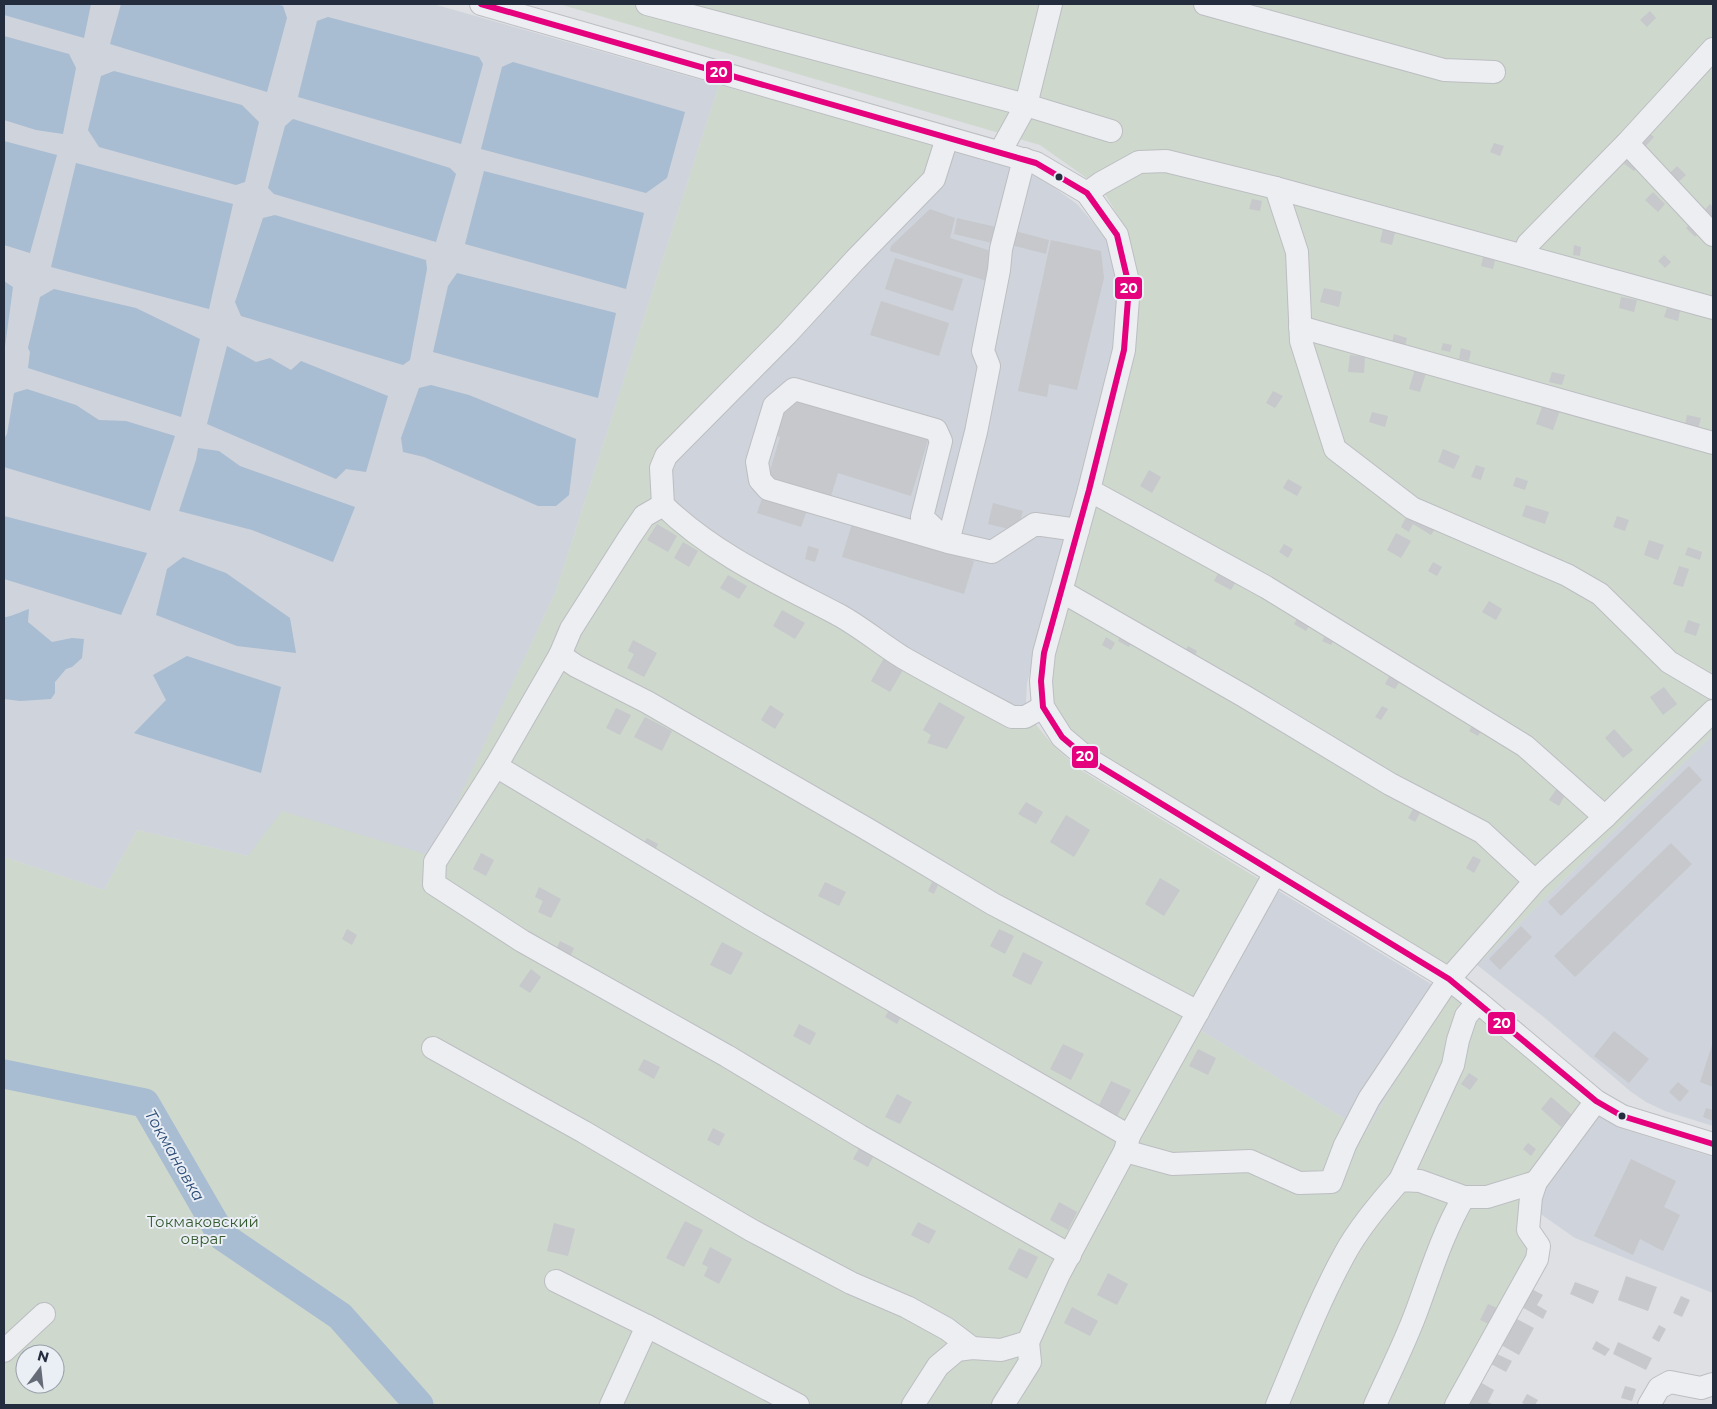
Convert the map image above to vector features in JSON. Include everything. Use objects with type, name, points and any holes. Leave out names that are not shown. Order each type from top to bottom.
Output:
[{"type":"street","points":[[481,4],[1024,159],[1044,167],[1088,193],[1116,235],[1129,286],[1124,350],[1089,490],[1044,653],[1041,681],[1044,707],[1062,737],[1088,760],[1449,979],[1596,1101],[1622,1116],[1713,1144]]},
{"type":"street","points":[[647,4],[1026,105],[1111,131]]},
{"type":"street","points":[[1000,152],[1026,105],[1051,4]]},
{"type":"street","points":[[1205,4],[1444,70],[1494,72]]},
{"type":"street","points":[[1524,255],[1528,244],[1627,143],[1713,49]]},
{"type":"street","points":[[947,138],[934,179],[855,260],[786,335],[666,456],[661,468],[663,505],[709,544],[800,596],[841,616],[902,657],[1012,717],[1025,717],[1044,707]]},
{"type":"street","points":[[1627,143],[1713,235]]},
{"type":"street","points":[[1188,151],[1495,233],[1492,246]]},
{"type":"street","points":[[948,542],[976,432],[989,366],[983,351],[1002,249],[1024,159]]},
{"type":"street","points":[[1088,193],[1101,183],[1139,162],[1166,161],[1276,188],[1492,246],[1713,308]]},
{"type":"street","points":[[1276,188],[1298,252],[1301,341],[1335,449],[1412,508],[1567,575],[1600,594],[1669,662],[1713,688]]},
{"type":"street","points":[[1300,327],[1713,443]]},
{"type":"street","points":[[948,542],[922,517],[941,441],[936,430],[794,389],[776,403],[757,462],[760,480],[768,489],[948,542],[992,552],[1035,524],[1078,530]]},
{"type":"street","points":[[1089,490],[1266,587],[1525,746],[1605,817]]},
{"type":"street","points":[[663,505],[644,516],[571,629],[560,655],[496,766],[435,862],[434,884],[522,941],[727,1056],[860,1136],[1070,1255]]},
{"type":"street","points":[[1061,591],[1244,696],[1390,784],[1482,832],[1535,881]]},
{"type":"street","points":[[560,655],[576,666],[664,712],[993,904],[1198,1012]]},
{"type":"street","points":[[496,766],[1127,1144],[1172,1164],[1250,1161],[1299,1183],[1331,1182],[1368,1099],[1449,979],[1535,881],[1605,817],[1713,711]]},
{"type":"street","points":[[1003,1405],[1030,1362],[1028,1342],[1059,1274],[1198,1012],[1275,873]]},
{"type":"street","points":[[1278,1405],[1312,1320],[1343,1256],[1379,1204],[1400,1180],[1453,1065],[1458,1040],[1466,1016],[1478,1002]]},
{"type":"street","points":[[434,1048],[584,1132],[751,1230],[851,1283],[907,1307],[947,1329],[972,1348]]},
{"type":"street","points":[[1456,1405],[1537,1259],[1539,1246],[1528,1230],[1531,1197],[1536,1182],[1596,1101]]},
{"type":"street","points":[[1400,1180],[1420,1181],[1464,1197],[1487,1197],[1536,1182]]},
{"type":"street","points":[[1375,1405],[1417,1312],[1431,1269],[1464,1197]]},
{"type":"street","points":[[556,1281],[798,1405]]},
{"type":"street","points":[[4,1351],[44,1314]]},
{"type":"street","points":[[611,1405],[647,1326]]},
{"type":"street","points":[[913,1405],[938,1366],[957,1350],[972,1348],[1001,1350],[1028,1342]]},
{"type":"street","points":[[1649,1405],[1659,1388],[1670,1382],[1701,1388],[1713,1384]]},
{"type":"shaded area","points":[[4,4],[433,4],[719,85],[556,591],[432,857],[248,856],[137,830],[104,890],[4,857]]},
{"type":"shaded area","points":[[949,148],[1034,173],[1077,204],[1107,239],[1119,289],[1114,354],[1027,683],[1027,711],[1016,713],[711,539],[678,510],[657,479]]},
{"type":"shaded area","points":[[1713,734],[1713,1126],[1665,1111],[1646,1102],[1630,1091],[1545,1018],[1477,965]]},
{"type":"shaded area","points":[[1267,884],[1446,993],[1366,1132],[1187,1022]]},
{"type":"shaded area","points":[[1596,1113],[1623,1129],[1713,1157],[1713,1293],[1575,1238],[1535,1210],[1537,1199]]},
{"type":"green space","points":[[559,4],[1713,4],[1713,734],[1477,965],[1444,963],[1093,751],[1071,730],[1057,711],[1053,699],[1052,680],[1054,654],[1132,354],[1124,226],[1102,189],[1040,145]]},
{"type":"green space","name":"Токмаковский овраг","points":[[719,85],[949,148],[657,479],[656,495],[649,507],[1033,721],[1052,744],[1079,769],[1267,884],[1187,1022],[1366,1132],[1446,993],[1481,1017],[1582,1103],[1521,1193],[1530,1250],[1449,1405],[4,1405],[4,857],[104,890],[137,830],[248,856],[282,811],[432,856],[556,591]]},
{"type":"water","points":[[4,4],[91,4],[84,38],[4,15]]},
{"type":"water","points":[[121,4],[276,4],[283,6],[287,18],[267,92],[110,44]]},
{"type":"water","points":[[328,17],[479,57],[483,64],[461,144],[298,97],[317,21]]},
{"type":"water","points":[[4,36],[69,54],[76,68],[63,134],[36,130],[4,120]]},
{"type":"water","points":[[513,62],[685,112],[667,178],[646,193],[481,149],[502,67]]},
{"type":"water","points":[[114,71],[242,105],[259,122],[245,182],[236,185],[99,147],[88,130],[101,76]]},
{"type":"water","points":[[293,119],[450,168],[456,174],[436,242],[274,194],[268,188],[285,126]]},
{"type":"water","points":[[4,141],[57,155],[30,253],[4,245]]},
{"type":"water","points":[[76,163],[233,204],[209,309],[51,267]]},
{"type":"water","points":[[484,171],[644,213],[626,289],[465,244]]},
{"type":"water","points":[[275,215],[426,260],[427,269],[410,360],[403,365],[241,316],[235,302],[263,218]]},
{"type":"water","points":[[457,273],[616,313],[598,398],[433,352],[448,286]]},
{"type":"water","points":[[4,281],[13,287],[4,354]]},
{"type":"water","points":[[54,289],[136,308],[200,339],[181,417],[28,368],[30,352],[28,348],[40,297]]},
{"type":"water","points":[[227,346],[256,362],[270,358],[291,370],[301,361],[388,396],[366,472],[346,469],[336,479],[207,424]]},
{"type":"water","points":[[431,385],[469,395],[576,439],[569,495],[556,506],[538,506],[424,457],[403,452],[401,438],[419,388]]},
{"type":"water","points":[[27,389],[76,405],[99,420],[126,421],[175,436],[150,511],[4,467],[4,439],[7,434],[14,393]]},
{"type":"water","points":[[198,448],[219,451],[240,466],[355,507],[333,562],[252,530],[179,511],[196,460]]},
{"type":"water","points":[[4,516],[147,553],[121,615],[4,579]]},
{"type":"water","points":[[183,557],[226,573],[290,618],[296,653],[237,646],[156,615],[167,569]]},
{"type":"water","points":[[29,609],[28,622],[52,642],[72,638],[84,639],[82,658],[72,667],[66,669],[55,682],[55,693],[51,699],[20,701],[4,699],[4,617]]},
{"type":"water","points":[[187,656],[281,687],[261,773],[134,733],[166,700],[153,675]]},
{"type":"building","points":[[1650,11],[1656,18],[1647,27],[1640,20]]},
{"type":"building","points":[[1644,128],[1654,137],[1642,150],[1632,141]]},
{"type":"building","points":[[1494,143],[1504,146],[1500,156],[1490,152]]},
{"type":"building","points":[[1629,153],[1641,162],[1634,171],[1622,162]]},
{"type":"building","points":[[1677,166],[1686,175],[1676,184],[1667,176]]},
{"type":"building","points":[[1653,192],[1665,204],[1658,212],[1645,200]]},
{"type":"building","points":[[1252,199],[1262,201],[1260,211],[1249,209]]},
{"type":"building","points":[[1710,204],[1713,207],[1713,219],[1702,213]]},
{"type":"building","points":[[930,209],[955,218],[950,238],[997,253],[987,281],[890,251],[891,246]]},
{"type":"building","points":[[957,218],[996,227],[992,243],[954,234]]},
{"type":"building","points":[[1693,221],[1702,230],[1695,237],[1686,228]]},
{"type":"building","points":[[1383,229],[1395,232],[1392,245],[1380,242]]},
{"type":"building","points":[[1015,231],[1049,240],[1046,254],[1011,245]]},
{"type":"building","points":[[1051,240],[1101,251],[1104,278],[1077,390],[1049,384],[1047,397],[1018,391]]},
{"type":"building","points":[[1574,245],[1581,247],[1580,256],[1573,255]]},
{"type":"building","points":[[1484,254],[1496,256],[1493,269],[1481,266]]},
{"type":"building","points":[[1664,255],[1671,262],[1665,268],[1658,261]]},
{"type":"building","points":[[895,258],[963,279],[953,311],[885,289]]},
{"type":"building","points":[[1324,288],[1342,292],[1339,307],[1320,302]]},
{"type":"building","points":[[1621,297],[1637,300],[1634,312],[1619,308]]},
{"type":"building","points":[[881,301],[949,323],[939,356],[870,335]]},
{"type":"building","points":[[1667,308],[1680,311],[1678,321],[1664,317]]},
{"type":"building","points":[[1394,334],[1407,338],[1405,346],[1392,343]]},
{"type":"building","points":[[1443,343],[1452,345],[1450,352],[1441,350]]},
{"type":"building","points":[[1461,348],[1471,351],[1469,361],[1459,359]]},
{"type":"building","points":[[1350,355],[1365,357],[1364,373],[1348,372]]},
{"type":"building","points":[[1415,369],[1426,373],[1420,392],[1409,389]]},
{"type":"building","points":[[1552,372],[1565,375],[1562,385],[1549,382]]},
{"type":"building","points":[[1273,391],[1283,396],[1275,408],[1266,403]]},
{"type":"building","points":[[793,395],[929,437],[911,496],[838,473],[831,496],[768,477],[780,437],[772,434],[781,406],[789,409]]},
{"type":"building","points":[[1543,404],[1560,410],[1553,430],[1536,424]]},
{"type":"building","points":[[1372,412],[1388,416],[1385,427],[1369,422]]},
{"type":"building","points":[[1687,415],[1701,418],[1698,428],[1685,425]]},
{"type":"building","points":[[1443,449],[1460,456],[1454,469],[1438,462]]},
{"type":"building","points":[[1476,465],[1485,468],[1481,480],[1471,477]]},
{"type":"building","points":[[1149,470],[1161,477],[1152,493],[1140,486]]},
{"type":"building","points":[[1516,477],[1528,481],[1525,490],[1513,486]]},
{"type":"building","points":[[1288,479],[1302,487],[1297,496],[1283,488]]},
{"type":"building","points":[[763,496],[807,510],[801,527],[757,513]]},
{"type":"building","points":[[993,503],[1023,511],[1017,531],[988,524]]},
{"type":"building","points":[[1526,505],[1549,512],[1545,524],[1522,516]]},
{"type":"building","points":[[1410,510],[1437,526],[1431,535],[1413,524],[1409,532],[1401,527]]},
{"type":"building","points":[[1617,516],[1629,520],[1625,531],[1613,527]]},
{"type":"building","points":[[657,524],[677,536],[668,552],[647,540]]},
{"type":"building","points":[[852,524],[974,561],[964,594],[842,557]]},
{"type":"building","points":[[1396,533],[1411,541],[1401,558],[1387,550]]},
{"type":"building","points":[[1649,540],[1664,545],[1658,560],[1644,555]]},
{"type":"building","points":[[683,542],[698,551],[689,567],[674,558]]},
{"type":"building","points":[[1284,544],[1293,549],[1288,558],[1279,552]]},
{"type":"building","points":[[808,546],[819,549],[815,562],[805,559]]},
{"type":"building","points":[[1688,547],[1702,552],[1700,560],[1685,555]]},
{"type":"building","points":[[1433,562],[1442,567],[1437,576],[1428,571]]},
{"type":"building","points":[[1679,566],[1689,569],[1683,587],[1673,584]]},
{"type":"building","points":[[1221,568],[1238,578],[1231,590],[1214,581]]},
{"type":"building","points":[[728,575],[747,586],[739,599],[720,588]]},
{"type":"building","points":[[1489,601],[1502,609],[1496,620],[1482,612]]},
{"type":"building","points":[[782,610],[805,623],[795,639],[773,626]]},
{"type":"building","points":[[1300,614],[1312,621],[1306,631],[1294,624]]},
{"type":"building","points":[[1688,620],[1700,624],[1696,636],[1684,632]]},
{"type":"building","points":[[1123,631],[1135,638],[1129,647],[1118,641]]},
{"type":"building","points":[[1327,633],[1336,638],[1331,645],[1322,641]]},
{"type":"building","points":[[1106,637],[1115,643],[1111,650],[1102,645]]},
{"type":"building","points":[[633,640],[657,653],[644,677],[627,668],[634,654],[628,651]]},
{"type":"building","points":[[1188,646],[1197,651],[1191,662],[1182,657]]},
{"type":"building","points":[[884,658],[903,670],[890,692],[871,681]]},
{"type":"building","points":[[1391,673],[1401,679],[1395,689],[1385,684]]},
{"type":"building","points":[[1664,687],[1677,704],[1663,715],[1650,697]]},
{"type":"building","points":[[939,702],[965,717],[947,749],[927,743],[931,735],[923,730]]},
{"type":"building","points":[[770,705],[784,714],[775,729],[761,720]]},
{"type":"building","points":[[1382,706],[1388,709],[1381,720],[1375,717]]},
{"type":"building","points":[[616,708],[631,715],[620,735],[606,728]]},
{"type":"building","points":[[645,717],[672,731],[662,751],[634,737]]},
{"type":"building","points":[[1475,722],[1483,727],[1478,736],[1469,731]]},
{"type":"building","points":[[1614,729],[1633,750],[1623,758],[1605,738]]},
{"type":"building","points":[[1689,766],[1702,780],[1561,916],[1548,902]]},
{"type":"building","points":[[1557,788],[1566,793],[1559,806],[1549,800]]},
{"type":"building","points":[[1026,802],[1043,812],[1036,824],[1018,814]]},
{"type":"building","points":[[1417,802],[1424,806],[1415,822],[1408,818]]},
{"type":"building","points":[[1066,815],[1090,830],[1074,857],[1050,842]]},
{"type":"building","points":[[647,838],[658,844],[655,850],[643,844]]},
{"type":"building","points":[[1671,843],[1692,864],[1575,977],[1554,956]]},
{"type":"building","points":[[481,853],[494,860],[486,876],[473,869]]},
{"type":"building","points":[[1473,856],[1481,860],[1474,873],[1466,868]]},
{"type":"building","points":[[1160,878],[1180,890],[1164,916],[1145,904]]},
{"type":"building","points":[[825,882],[846,892],[839,906],[818,896]]},
{"type":"building","points":[[932,882],[938,885],[934,894],[928,891]]},
{"type":"building","points":[[539,887],[561,899],[551,918],[538,912],[543,901],[535,897]]},
{"type":"building","points":[[1521,926],[1532,937],[1500,970],[1489,959]]},
{"type":"building","points":[[347,929],[357,935],[352,945],[342,939]]},
{"type":"building","points":[[999,929],[1014,936],[1005,954],[990,946]]},
{"type":"building","points":[[560,941],[574,948],[569,959],[555,952]]},
{"type":"building","points":[[722,942],[743,953],[731,975],[710,965]]},
{"type":"building","points":[[1023,952],[1043,962],[1031,985],[1012,976]]},
{"type":"building","points":[[531,969],[541,977],[530,993],[519,986]]},
{"type":"building","points":[[891,1007],[903,1013],[897,1024],[885,1017]]},
{"type":"building","points":[[799,1024],[816,1033],[810,1045],[793,1036]]},
{"type":"building","points":[[1614,1031],[1649,1059],[1629,1083],[1594,1056]]},
{"type":"building","points":[[1713,1042],[1713,1087],[1700,1082]]},
{"type":"building","points":[[1063,1044],[1084,1054],[1071,1080],[1050,1069]]},
{"type":"building","points":[[1198,1049],[1216,1058],[1208,1075],[1189,1066]]},
{"type":"building","points":[[644,1059],[660,1067],[654,1079],[638,1070]]},
{"type":"building","points":[[1469,1073],[1478,1079],[1470,1090],[1461,1084]]},
{"type":"building","points":[[1111,1081],[1131,1090],[1117,1116],[1098,1107]]},
{"type":"building","points":[[1678,1082],[1689,1091],[1680,1102],[1669,1092]]},
{"type":"building","points":[[897,1094],[912,1102],[900,1124],[885,1117]]},
{"type":"building","points":[[1551,1097],[1572,1115],[1561,1127],[1541,1109]]},
{"type":"building","points":[[1706,1108],[1713,1110],[1713,1121],[1703,1117]]},
{"type":"building","points":[[713,1128],[725,1134],[719,1146],[707,1140]]},
{"type":"building","points":[[862,1143],[876,1151],[868,1167],[853,1159]]},
{"type":"building","points":[[1528,1143],[1536,1149],[1531,1156],[1523,1149]]},
{"type":"building","points":[[1631,1159],[1676,1181],[1664,1207],[1680,1215],[1663,1251],[1640,1239],[1633,1255],[1594,1236]]},
{"type":"building","points":[[1059,1202],[1077,1212],[1068,1230],[1050,1220]]},
{"type":"building","points":[[685,1221],[703,1230],[684,1267],[666,1258]]},
{"type":"building","points":[[918,1222],[936,1231],[929,1244],[911,1235]]},
{"type":"building","points":[[554,1223],[575,1229],[568,1256],[547,1251]]},
{"type":"building","points":[[710,1247],[732,1259],[719,1284],[704,1276],[708,1267],[702,1264]]},
{"type":"building","points":[[1019,1248],[1038,1257],[1027,1279],[1008,1269]]},
{"type":"building","points":[[1108,1273],[1128,1284],[1117,1305],[1097,1295]]},
{"type":"building","points":[[1626,1276],[1657,1287],[1648,1311],[1618,1300]]},
{"type":"building","points":[[1575,1282],[1599,1291],[1593,1304],[1570,1294]]},
{"type":"building","points":[[1530,1288],[1543,1295],[1537,1305],[1547,1311],[1543,1319],[1520,1306]]},
{"type":"building","points":[[1681,1296],[1690,1300],[1682,1317],[1673,1313]]},
{"type":"building","points":[[1488,1304],[1497,1308],[1489,1324],[1480,1320]]},
{"type":"building","points":[[1072,1307],[1098,1321],[1090,1336],[1064,1323]]},
{"type":"building","points":[[1515,1318],[1534,1328],[1519,1355],[1501,1345]]},
{"type":"building","points":[[1659,1325],[1666,1329],[1659,1342],[1652,1338]]},
{"type":"building","points":[[1596,1341],[1610,1349],[1605,1356],[1592,1349]]},
{"type":"building","points":[[1618,1342],[1652,1358],[1646,1370],[1613,1354]]},
{"type":"building","points":[[1497,1354],[1512,1361],[1506,1372],[1491,1364]]},
{"type":"building","points":[[1480,1382],[1494,1390],[1488,1402],[1494,1405],[1467,1405]]},
{"type":"building","points":[[1625,1386],[1636,1389],[1632,1401],[1621,1398]]},
{"type":"building","points":[[1527,1394],[1538,1400],[1535,1405],[1522,1403]]},
{"type":"waterway","name":"Токмановка","points":[[4,1074],[145,1103],[222,1236],[340,1316],[419,1405]]},
{"type":"transit line","name":"20","points":[[481,4],[1036,163],[1087,193],[1117,235],[1129,286],[1124,350],[1089,490],[1044,653],[1041,681],[1043,707],[1062,737],[1088,759],[1449,979],[1596,1101],[1622,1116],[1713,1144]]}]
